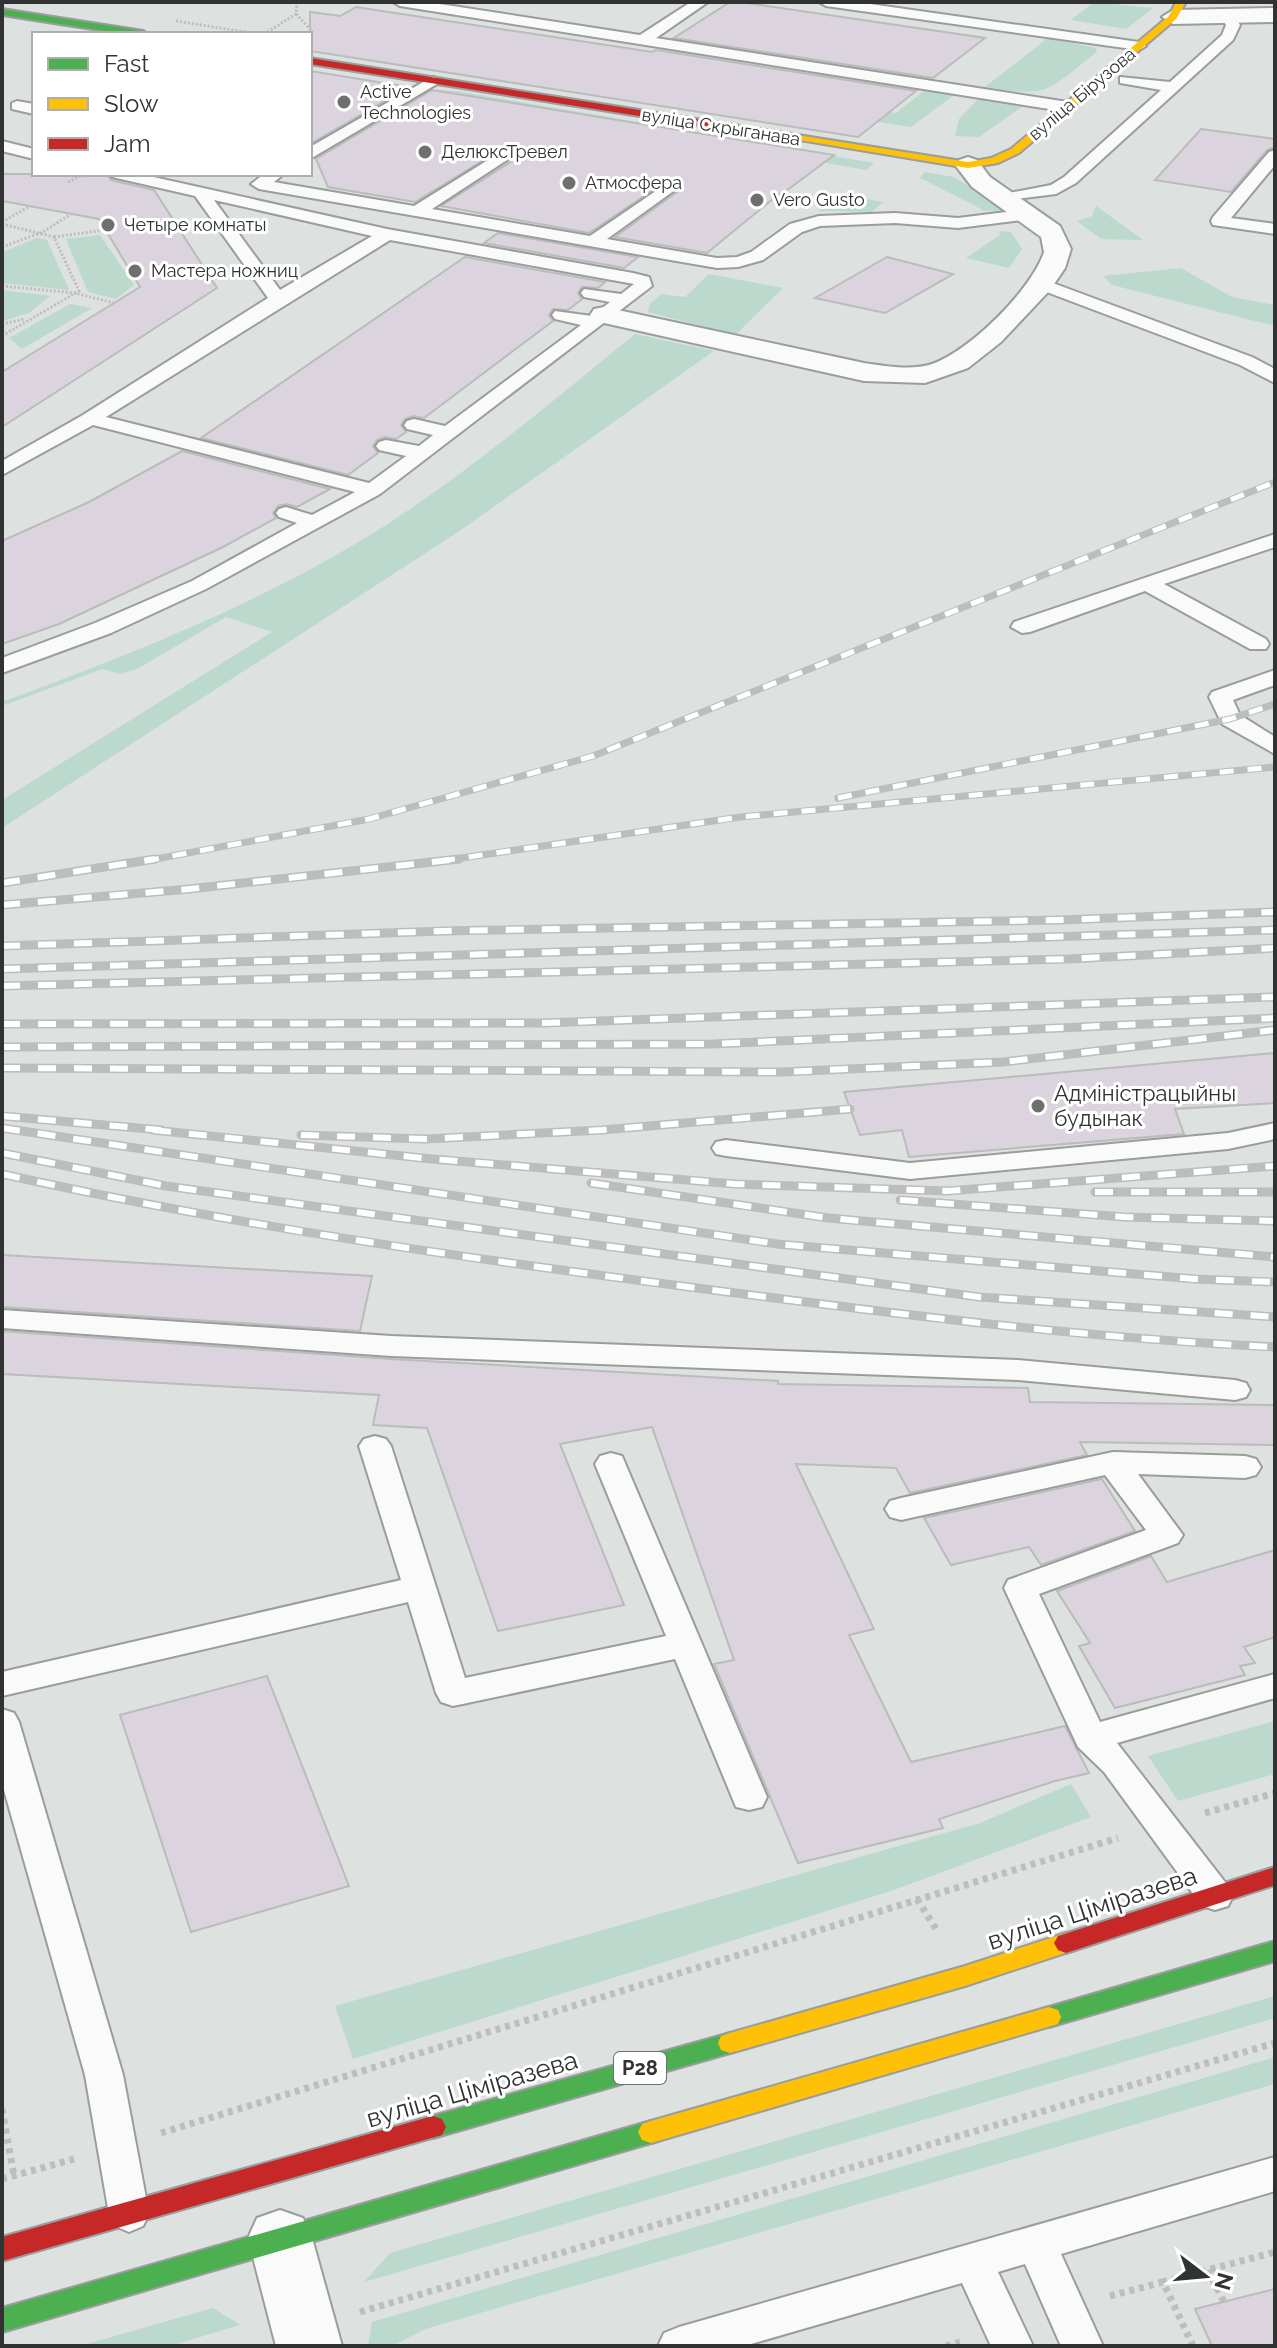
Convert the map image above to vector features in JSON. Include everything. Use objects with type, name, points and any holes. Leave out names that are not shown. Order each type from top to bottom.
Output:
[{"type":"street","points":[[1205,2],[1272,15]]},
{"type":"street","name":"вуліца Бірузова","points":[[968,165],[994,161],[1015,151],[1177,10]]},
{"type":"street","points":[[1177,10],[1227,16],[1272,15]]},
{"type":"street","points":[[2,12],[130,32]]},
{"type":"street","name":"вуліца Скрыганава","points":[[312,61],[968,165]]},
{"type":"street","points":[[601,307],[864,372],[922,374],[962,361],[1042,284],[1057,255],[1057,242],[1029,214],[981,182],[968,165]]},
{"type":"street","name":"вуліца Ціміразева","points":[[2,2249],[965,1976],[1275,1876]]},
{"type":"street","points":[[2,2320],[1275,1951]]},
{"type":"street","points":[[280,2238],[326,2331]]},
{"type":"lane","points":[[400,2],[1068,107]]},
{"type":"lane","points":[[644,39],[701,2]]},
{"type":"lane","points":[[826,2],[1139,46]]},
{"type":"lane","points":[[1005,198],[1056,189],[1070,180],[1228,37],[1233,28],[1227,16]]},
{"type":"lane","points":[[1125,80],[1174,87]]},
{"type":"lane","points":[[312,153],[432,81]]},
{"type":"lane","points":[[17,106],[32,109]]},
{"type":"lane","points":[[2,146],[32,154]]},
{"type":"lane","points":[[416,212],[504,155]]},
{"type":"lane","points":[[1275,155],[1219,221],[1275,229]]},
{"type":"lane","points":[[2,666],[103,628],[199,585],[373,490],[436,443],[601,307],[643,286],[643,281],[387,234],[127,176]]},
{"type":"lane","points":[[271,176],[253,183],[717,263],[738,262],[757,256],[796,228],[819,221],[895,218],[958,223],[1029,214]]},
{"type":"lane","points":[[591,243],[669,187]]},
{"type":"lane","points":[[200,192],[278,299]]},
{"type":"lane","points":[[2,469],[90,419],[278,299],[387,234]]},
{"type":"lane","points":[[1042,284],[1246,361],[1275,377]]},
{"type":"lane","points":[[561,315],[601,307]]},
{"type":"lane","points":[[90,419],[373,490]]},
{"type":"lane","points":[[436,443],[400,436],[436,443]]},
{"type":"lane","points":[[301,531],[270,521],[301,531]]},
{"type":"lane","points":[[1022,627],[1275,540]]},
{"type":"lane","points":[[1147,583],[1258,644]]},
{"type":"lane","points":[[1275,677],[1220,697],[1230,719],[1275,747]]},
{"type":"lane","points":[[726,1148],[910,1171],[1228,1141],[1275,1131]]},
{"type":"lane","points":[[2,1319],[391,1346],[1018,1370],[1235,1390]]},
{"type":"lane","points":[[375,1446],[453,1693],[686,1644]]},
{"type":"lane","points":[[1113,1463],[1167,1535],[1020,1588],[1090,1738],[1116,1763],[1215,1896]]},
{"type":"lane","points":[[901,1509],[1113,1463],[1245,1467]]},
{"type":"lane","points":[[611,1464],[749,1797]]},
{"type":"lane","points":[[2,1684],[420,1587]]},
{"type":"lane","points":[[1090,1738],[1275,1686]]},
{"type":"lane","points":[[2,1722],[15,1812],[104,2075],[129,2214]]},
{"type":"lane","points":[[679,2346],[1275,2174]]},
{"type":"lane","points":[[1035,2242],[1082,2346]]},
{"type":"lane","points":[[972,2261],[1012,2346]]},
{"type":"path","points":[[267,32],[296,14],[297,2]]},
{"type":"path","points":[[68,182],[81,176]]},
{"type":"path","points":[[2,223],[30,206]]},
{"type":"path","points":[[2,247],[43,232],[71,214]]},
{"type":"path","points":[[2,223],[54,237],[105,230]]},
{"type":"path","points":[[2,336],[79,291],[54,237]]},
{"type":"path","points":[[2,286],[75,293],[114,303]]},
{"type":"path","points":[[2,324],[30,318]]},
{"type":"path","points":[[2,2179],[1275,1793]]},
{"type":"path","points":[[326,2331],[1275,2043]]},
{"type":"path","points":[[2,2109],[14,2176]]},
{"type":"path","points":[[1193,2346],[1163,2282],[1275,2252]]},
{"type":"path","points":[[1208,2270],[1224,2302]]},
{"type":"green space","points":[[1094,2],[1153,8],[1126,29],[1071,20]]},
{"type":"green space","points":[[1048,38],[1096,48],[1097,52],[1047,88],[1023,92],[985,87]]},
{"type":"green space","points":[[609,69],[896,113],[928,88],[958,92],[911,127],[605,79]]},
{"type":"green space","points":[[432,90],[457,91],[874,163],[866,170],[424,94]]},
{"type":"green space","points":[[981,96],[1018,102],[1023,106],[979,137],[955,136],[959,119]]},
{"type":"green space","points":[[925,172],[954,177],[1007,211],[985,211],[920,178]]},
{"type":"green space","points":[[841,194],[883,202],[872,212],[818,211]]},
{"type":"green space","points":[[1096,206],[1143,240],[1101,239],[1077,221],[1092,216]]},
{"type":"green space","points":[[999,231],[1011,232],[1022,249],[1009,268],[966,258],[1000,235]]},
{"type":"green space","points":[[100,235],[134,285],[116,299],[88,292],[66,239]]},
{"type":"green space","points":[[37,238],[47,240],[69,290],[2,283],[2,252]]},
{"type":"green space","points":[[1181,268],[1232,297],[1275,305],[1275,326],[1112,285],[1103,276]]},
{"type":"green space","points":[[709,274],[783,288],[735,335],[648,312],[650,304],[661,294],[685,297]]},
{"type":"green space","points":[[2,290],[50,296],[29,313],[2,321]]},
{"type":"green space","points":[[70,304],[92,308],[22,349],[9,338]]},
{"type":"green space","points":[[635,334],[714,351],[461,530],[2,828],[2,800],[272,632],[226,617],[137,669],[120,674],[102,669],[2,706],[2,702],[199,624],[341,552],[451,480]]},
{"type":"green space","points":[[1275,1721],[1275,1774],[1178,1801],[1148,1756]]},
{"type":"green space","points":[[1071,1784],[1091,1817],[891,1891],[353,2059],[335,2006],[980,1823]]},
{"type":"green space","points":[[1275,1996],[1275,2018],[364,2282],[390,2253]]},
{"type":"green space","points":[[1275,2057],[1275,2084],[425,2329],[392,2346],[368,2346],[372,2322]]},
{"type":"green space","points":[[213,2308],[240,2325],[170,2346],[80,2346]]},
{"type":"building","points":[[730,2],[985,38],[933,78],[674,38]]},
{"type":"building","points":[[356,7],[916,91],[858,137],[312,51],[310,12],[340,16]]},
{"type":"building","points":[[312,71],[409,87],[312,143]]},
{"type":"building","points":[[432,90],[834,155],[779,194],[707,253],[615,237],[677,192],[677,182],[670,179],[589,233],[441,206],[512,161],[512,150],[505,147],[415,202],[328,187],[316,159]]},
{"type":"building","points":[[1201,129],[1275,139],[1275,147],[1267,150],[1231,192],[1155,180]]},
{"type":"building","points":[[2,174],[108,176],[111,180],[154,190],[217,288],[2,427],[2,372],[140,287],[99,219],[2,201]]},
{"type":"building","points":[[498,233],[638,257],[624,268],[484,243]]},
{"type":"building","points":[[465,257],[605,282],[598,288],[582,287],[578,293],[582,299],[568,310],[553,309],[549,315],[553,321],[424,418],[413,416],[405,419],[401,425],[406,432],[396,439],[385,437],[377,440],[373,446],[378,453],[348,475],[201,438]]},
{"type":"building","points":[[887,257],[953,274],[885,313],[815,298]]},
{"type":"building","points":[[182,451],[330,489],[297,507],[287,504],[278,506],[273,513],[276,518],[223,547],[59,624],[2,644],[2,541],[89,502]]},
{"type":"building","name":"Адміністрацыйны будынак","points":[[1275,1053],[1275,1103],[1175,1109],[1184,1134],[909,1157],[902,1130],[860,1135],[844,1092]]},
{"type":"building","points":[[2,1255],[372,1276],[360,1331],[2,1307]]},
{"type":"building","points":[[2,1331],[391,1359],[778,1381],[778,1384],[1028,1388],[1030,1402],[1275,1405],[1275,1445],[1080,1442],[1087,1455],[910,1493],[896,1468],[796,1464],[874,1629],[849,1635],[911,1762],[1065,1726],[1089,1773],[939,1819],[943,1828],[798,1863],[714,1664],[734,1660],[652,1427],[560,1444],[624,1605],[498,1631],[427,1428],[373,1425],[379,1395],[2,1374]]},
{"type":"building","points":[[1102,1479],[1135,1531],[1041,1565],[1029,1547],[951,1565],[924,1518]]},
{"type":"building","points":[[1275,1550],[1275,1637],[1244,1647],[1255,1663],[1240,1666],[1245,1675],[1115,1708],[1079,1646],[1090,1643],[1057,1591],[1151,1556],[1167,1582]]},
{"type":"building","points":[[267,1676],[349,1886],[191,1932],[120,1715]]},
{"type":"building","points":[[1275,2289],[1275,2346],[1212,2346],[1195,2309]]},
{"type":"railway","points":[[145,861],[369,819],[593,756],[1275,482]]},
{"type":"railway","points":[[838,798],[1230,719],[1275,704]]},
{"type":"railway","points":[[441,861],[740,817],[1275,767]]},
{"type":"railway","points":[[2,883],[155,859]]},
{"type":"railway","points":[[441,861],[459,859]]},
{"type":"railway","points":[[2,905],[189,889],[441,861]]},
{"type":"railway","points":[[2,946],[444,931],[1059,920],[1275,912]]},
{"type":"railway","points":[[2,969],[1275,930]]},
{"type":"railway","points":[[2,986],[1069,959],[1275,948]]},
{"type":"railway","points":[[2,1024],[543,1023],[1275,997]]},
{"type":"railway","points":[[2,1047],[713,1044],[1275,1018]]},
{"type":"railway","points":[[2,1068],[782,1072],[1003,1062],[1275,1030]]},
{"type":"railway","points":[[301,1135],[425,1139],[602,1130],[850,1109]]},
{"type":"railway","points":[[2,1116],[161,1130]]},
{"type":"railway","points":[[2,1128],[777,1244],[1195,1279],[1275,1282]]},
{"type":"railway","points":[[153,1130],[432,1159],[735,1184],[947,1191],[1275,1166]]},
{"type":"railway","points":[[2,1153],[166,1186],[979,1297],[1275,1317]]},
{"type":"railway","points":[[2,1174],[262,1225],[610,1277],[985,1324],[1130,1338],[1275,1347]]},
{"type":"railway","points":[[591,1183],[828,1218],[1275,1257]]},
{"type":"railway","points":[[1095,1192],[1275,1192]]},
{"type":"railway","points":[[900,1200],[1124,1217],[1275,1221]]},
{"type":"traffic: fast","points":[[2,12],[130,32]]},
{"type":"traffic: fast","points":[[1049,2017],[1275,1951]]},
{"type":"traffic: fast","points":[[433,2127],[730,2043]]},
{"type":"traffic: fast","points":[[2,2320],[651,2132]]},
{"type":"traffic: slow","points":[[709,124],[968,165],[994,161],[1015,151],[1173,17],[1181,2]]},
{"type":"traffic: slow","points":[[730,2043],[965,1976],[1066,1943]]},
{"type":"traffic: slow","points":[[651,2132],[1049,2017]]},
{"type":"traffic: jam","points":[[312,61],[709,124]]},
{"type":"traffic: jam","points":[[1066,1943],[1275,1876]]},
{"type":"traffic: jam","points":[[2,2249],[433,2127]]},
{"type":"place","name":"Active Technologies","points":[[344,102]]},
{"type":"place","name":"ДелюксТревел","points":[[425,152]]},
{"type":"place","name":"Атмосфера","points":[[569,183]]},
{"type":"place","name":"Vero Gusto","points":[[757,200]]},
{"type":"place","name":"Четыре комнаты","points":[[108,225]]},
{"type":"place","name":"Мастера ножниц","points":[[135,271]]},
{"type":"place","name":"Адміністрацыйны будынак","points":[[1038,1106]]}]
